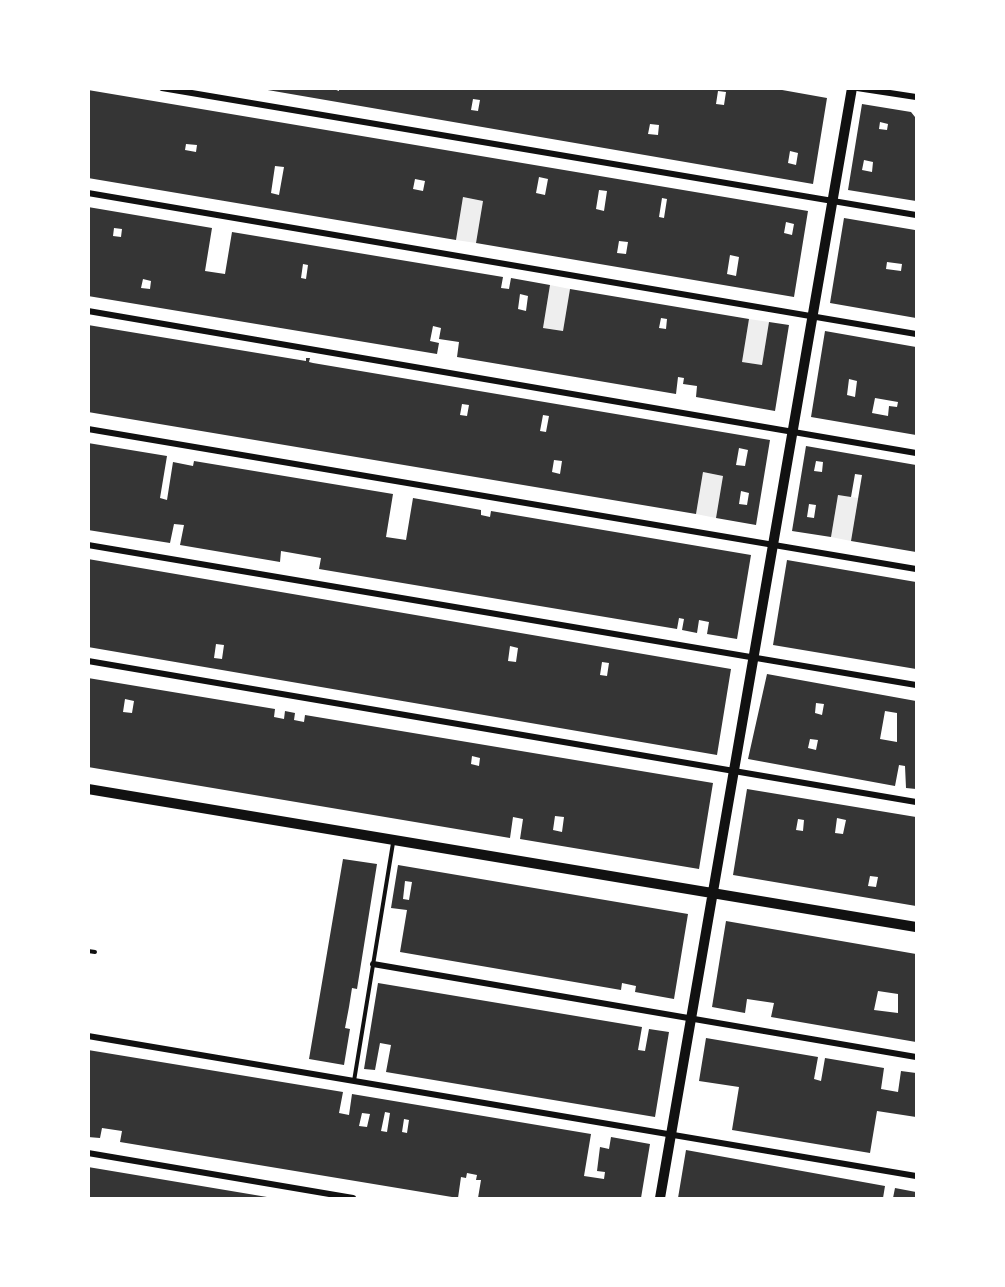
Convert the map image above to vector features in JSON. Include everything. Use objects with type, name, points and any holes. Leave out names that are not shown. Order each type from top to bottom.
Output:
[{"type":"street","points":[[162,88],[916,215]]},
{"type":"street","points":[[660,1198],[852,88]]},
{"type":"street","points":[[857,88],[916,98]]},
{"type":"street","points":[[88,193],[916,334]]},
{"type":"street","points":[[88,311],[916,453]]},
{"type":"street","points":[[88,429],[916,569]]},
{"type":"street","points":[[88,544],[916,685]]},
{"type":"street","points":[[88,661],[916,802]]},
{"type":"street","points":[[88,789],[916,927]]},
{"type":"street","points":[[373,964],[916,1057]]},
{"type":"street","points":[[88,1035],[916,1176]]},
{"type":"street","points":[[88,1153],[353,1198]]},
{"type":"lane","points":[[354,1082],[394,839]]},
{"type":"lane","points":[[88,951],[95,952]]},
{"type":"shaded area","points":[[463,197],[483,201],[476,243],[456,240]]},
{"type":"shaded area","points":[[550,285],[570,289],[563,331],[543,328]]},
{"type":"shaded area","points":[[749,319],[769,322],[762,365],[742,362]]},
{"type":"shaded area","points":[[703,472],[723,476],[716,518],[696,514]]},
{"type":"shaded area","points":[[838,495],[858,498],[851,541],[831,537]]},
{"type":"building","points":[[256,88],[331,88],[339,91],[339,88],[771,88],[827,98],[813,184]],"holes":[[[718,91],[726,92],[724,105],[716,104]],[[473,99],[480,100],[478,111],[471,110]],[[650,124],[659,125],[658,135],[648,134]],[[790,151],[798,153],[796,165],[788,163]]]},
{"type":"building","points":[[88,90],[808,211],[794,297],[476,243],[483,201],[463,197],[456,240],[88,178]],"holes":[[[186,144],[197,145],[196,152],[185,150]],[[275,166],[284,167],[279,195],[271,193]],[[539,177],[548,179],[545,195],[536,193]],[[415,179],[425,181],[423,191],[413,189]],[[599,190],[607,191],[604,211],[596,209]],[[662,198],[667,199],[664,218],[659,217]],[[786,222],[794,224],[792,235],[784,233]],[[619,241],[628,242],[626,254],[617,253]],[[730,255],[739,257],[736,276],[727,274]]]},
{"type":"building","points":[[862,104],[911,112],[915,117],[916,201],[848,190]],"holes":[[[880,122],[888,124],[887,130],[879,129]],[[864,160],[873,162],[872,172],[862,170]]]},
{"type":"building","points":[[88,207],[212,228],[205,271],[225,274],[232,232],[503,277],[501,288],[509,289],[511,278],[550,285],[543,328],[563,331],[570,289],[749,319],[742,362],[762,365],[769,322],[789,325],[775,411],[696,397],[697,386],[683,384],[684,378],[678,377],[676,394],[457,357],[459,342],[439,339],[441,328],[433,326],[430,341],[439,343],[437,354],[88,296]],"holes":[[[114,228],[122,229],[121,237],[113,236]],[[303,264],[308,265],[306,279],[301,278]],[[143,279],[151,281],[150,289],[141,288]],[[520,294],[528,296],[526,311],[518,309]],[[661,318],[667,319],[666,329],[659,328]]]},
{"type":"building","points":[[844,218],[915,230],[916,318],[830,303]],"holes":[[[887,262],[902,264],[901,271],[886,269]]]},
{"type":"building","points":[[88,325],[306,361],[306,358],[310,358],[309,362],[313,363],[770,440],[756,525],[716,518],[723,476],[703,472],[696,514],[88,412]],"holes":[[[462,404],[469,405],[467,416],[460,415]],[[543,415],[549,416],[546,432],[540,431]],[[739,448],[748,450],[745,466],[736,465]],[[554,460],[562,461],[560,474],[552,472]],[[741,491],[749,493],[747,505],[739,504]]]},
{"type":"building","points":[[825,331],[916,347],[916,435],[811,417]],"holes":[[[849,379],[857,381],[855,397],[847,395]],[[875,398],[898,402],[897,407],[889,406],[888,416],[872,413]]]},
{"type":"building","points":[[88,443],[167,456],[160,498],[167,500],[173,462],[193,466],[194,461],[393,494],[386,537],[406,540],[413,498],[481,510],[481,515],[490,517],[491,511],[751,555],[737,639],[707,634],[709,622],[699,620],[697,633],[682,630],[684,619],[679,618],[677,629],[319,569],[321,558],[281,551],[280,562],[180,545],[184,525],[174,524],[170,543],[88,530]]},
{"type":"building","points":[[806,446],[916,465],[916,552],[851,541],[862,475],[855,474],[851,497],[838,495],[831,537],[792,531]],"holes":[[[816,461],[823,462],[822,472],[814,471]],[[809,504],[816,505],[814,518],[807,517]]]},
{"type":"building","points":[[88,559],[731,669],[717,755],[88,647]],"holes":[[[216,644],[224,645],[222,659],[214,658]],[[510,646],[518,648],[516,662],[508,661]],[[602,662],[609,663],[607,676],[600,675]]]},
{"type":"building","points":[[787,560],[916,582],[916,669],[773,645]]},
{"type":"building","points":[[767,674],[916,701],[916,789],[906,788],[905,766],[899,765],[895,786],[748,759]],"holes":[[[816,703],[824,704],[822,715],[815,713]],[[885,711],[897,713],[897,742],[880,739]],[[810,739],[818,740],[816,750],[808,748]]]},
{"type":"building","points":[[88,678],[275,709],[274,717],[284,719],[285,711],[295,713],[294,720],[304,722],[305,715],[713,783],[699,869],[520,839],[523,819],[513,817],[510,838],[88,767]],"holes":[[[125,699],[134,701],[132,713],[123,712]],[[472,756],[480,758],[479,766],[471,764]],[[555,816],[564,817],[562,832],[553,830]]]},
{"type":"building","points":[[747,789],[916,817],[916,906],[733,875]],"holes":[[[837,818],[846,820],[843,834],[835,833]],[[798,819],[804,820],[803,831],[796,830]],[[870,876],[878,877],[876,887],[868,886]]]},
{"type":"building","points":[[343,859],[377,864],[357,989],[352,988],[345,1028],[350,1029],[344,1065],[309,1059]]},
{"type":"building","points":[[398,865],[688,914],[674,999],[635,992],[636,986],[622,983],[621,990],[400,952],[407,910],[391,908]],"holes":[[[405,881],[412,882],[409,900],[403,899]]]},
{"type":"building","points":[[726,921],[916,954],[916,1042],[771,1017],[774,1003],[747,999],[745,1013],[712,1007]],"holes":[[[878,991],[898,994],[898,1013],[874,1010]]]},
{"type":"building","points":[[378,983],[642,1027],[638,1050],[645,1051],[649,1029],[669,1032],[655,1117],[386,1072],[391,1045],[380,1043],[375,1070],[364,1069]]},
{"type":"building","points":[[706,1038],[818,1057],[814,1079],[821,1081],[825,1058],[884,1068],[881,1089],[898,1092],[901,1071],[916,1073],[916,1117],[877,1111],[870,1153],[732,1130],[739,1087],[699,1081]]},
{"type":"building","points":[[88,1050],[343,1092],[339,1113],[349,1115],[352,1094],[591,1134],[584,1176],[604,1179],[605,1172],[597,1171],[600,1147],[609,1149],[611,1137],[650,1144],[641,1198],[478,1198],[481,1180],[476,1180],[477,1175],[467,1173],[466,1178],[461,1177],[458,1198],[120,1142],[122,1131],[102,1128],[100,1138],[88,1137]],"holes":[[[385,1112],[390,1113],[387,1132],[381,1131]],[[362,1113],[370,1114],[367,1127],[359,1126]],[[404,1119],[409,1120],[407,1133],[402,1132]]]},
{"type":"building","points":[[686,1150],[885,1186],[883,1198],[678,1198]]},
{"type":"building","points":[[88,1167],[267,1197],[267,1198],[88,1198]]},
{"type":"building","points":[[895,1188],[916,1192],[916,1198],[893,1198]]}]
